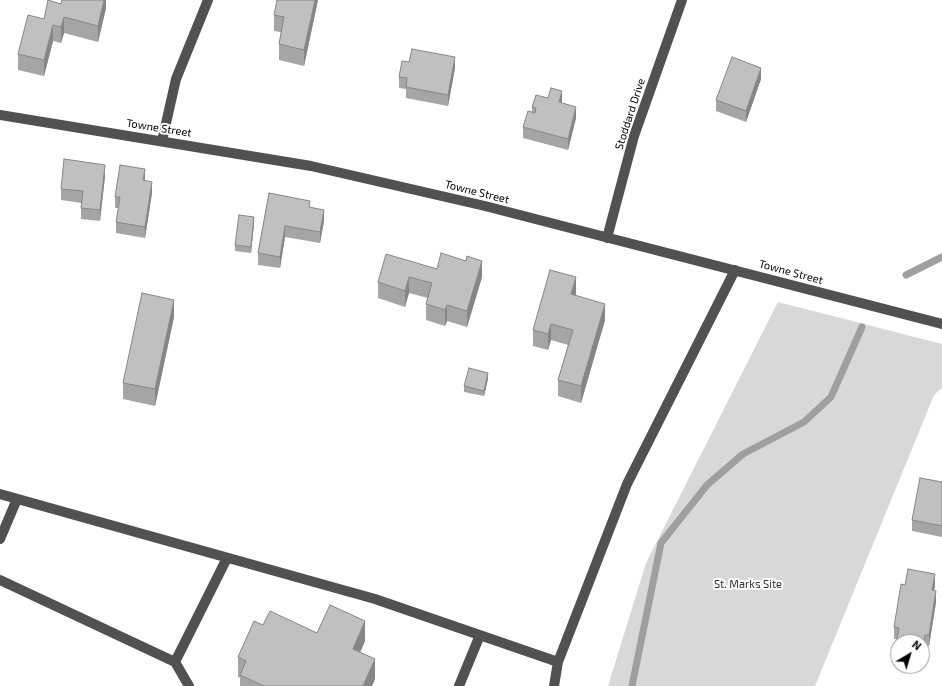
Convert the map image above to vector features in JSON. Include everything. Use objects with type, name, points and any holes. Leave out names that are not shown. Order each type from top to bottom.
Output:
[{"type":"street","points":[[162,141],[176,79],[208,0]]},
{"type":"street","name":"Stoddard Drive","points":[[607,238],[634,136],[682,0]]},
{"type":"street","name":"Towne Street","points":[[0,115],[311,166],[485,206],[942,324]]},
{"type":"street","points":[[554,686],[558,662],[628,484],[735,270]]},
{"type":"street","points":[[0,494],[375,599],[558,662]]},
{"type":"street","points":[[0,539],[17,498]]},
{"type":"street","points":[[175,662],[227,558]]},
{"type":"street","points":[[0,580],[175,662],[190,686]]},
{"type":"street","points":[[459,686],[480,635]]},
{"type":"green space","name":"St. Marks Site","points":[[778,302],[942,344],[942,388],[934,395],[815,686],[608,686],[646,563]]},
{"type":"building","points":[[48,0],[61,4],[62,0],[104,0],[98,26],[64,17],[61,27],[53,25],[44,60],[18,54],[28,15],[44,19]]},
{"type":"building","points":[[277,0],[315,0],[304,50],[279,44],[284,17],[274,15]]},
{"type":"building","points":[[412,49],[455,57],[448,95],[406,87],[407,78],[399,77],[402,61],[409,62]]},
{"type":"building","points":[[732,57],[761,68],[746,111],[716,100]]},
{"type":"building","points":[[551,88],[562,91],[559,102],[576,107],[568,139],[523,127],[528,111],[535,113],[536,108],[532,107],[536,95],[548,98]]},
{"type":"building","points":[[64,159],[105,165],[100,210],[81,208],[83,191],[61,189]]},
{"type":"building","points":[[120,165],[145,169],[143,180],[152,182],[145,227],[116,222],[120,197],[115,197]]},
{"type":"building","points":[[269,193],[310,201],[309,207],[324,210],[320,232],[285,226],[280,257],[258,253]]},
{"type":"building","points":[[239,215],[254,217],[251,247],[235,245]]},
{"type":"building","points":[[441,253],[466,261],[467,256],[482,261],[467,311],[447,305],[445,310],[426,304],[432,283],[409,277],[405,291],[378,282],[386,254],[437,269]]},
{"type":"building","points":[[550,270],[576,277],[571,294],[605,304],[581,386],[558,380],[573,330],[551,324],[548,334],[533,330]]},
{"type":"building","points":[[142,293],[174,300],[155,389],[123,383]]},
{"type":"building","points":[[469,368],[488,373],[484,391],[464,386]]},
{"type":"building","points":[[920,478],[942,482],[942,526],[912,520]]},
{"type":"building","points":[[908,569],[935,574],[932,590],[936,591],[929,634],[898,634],[899,628],[894,627],[901,584],[905,585]]},
{"type":"building","points":[[330,605],[365,621],[353,649],[375,659],[363,686],[264,686],[240,675],[246,661],[238,657],[254,621],[263,625],[270,611],[317,633]]},
{"type":"waterway","points":[[906,275],[942,257]]},
{"type":"waterway","points":[[632,686],[661,543],[707,485],[743,454],[804,422],[831,397],[862,327]]}]
